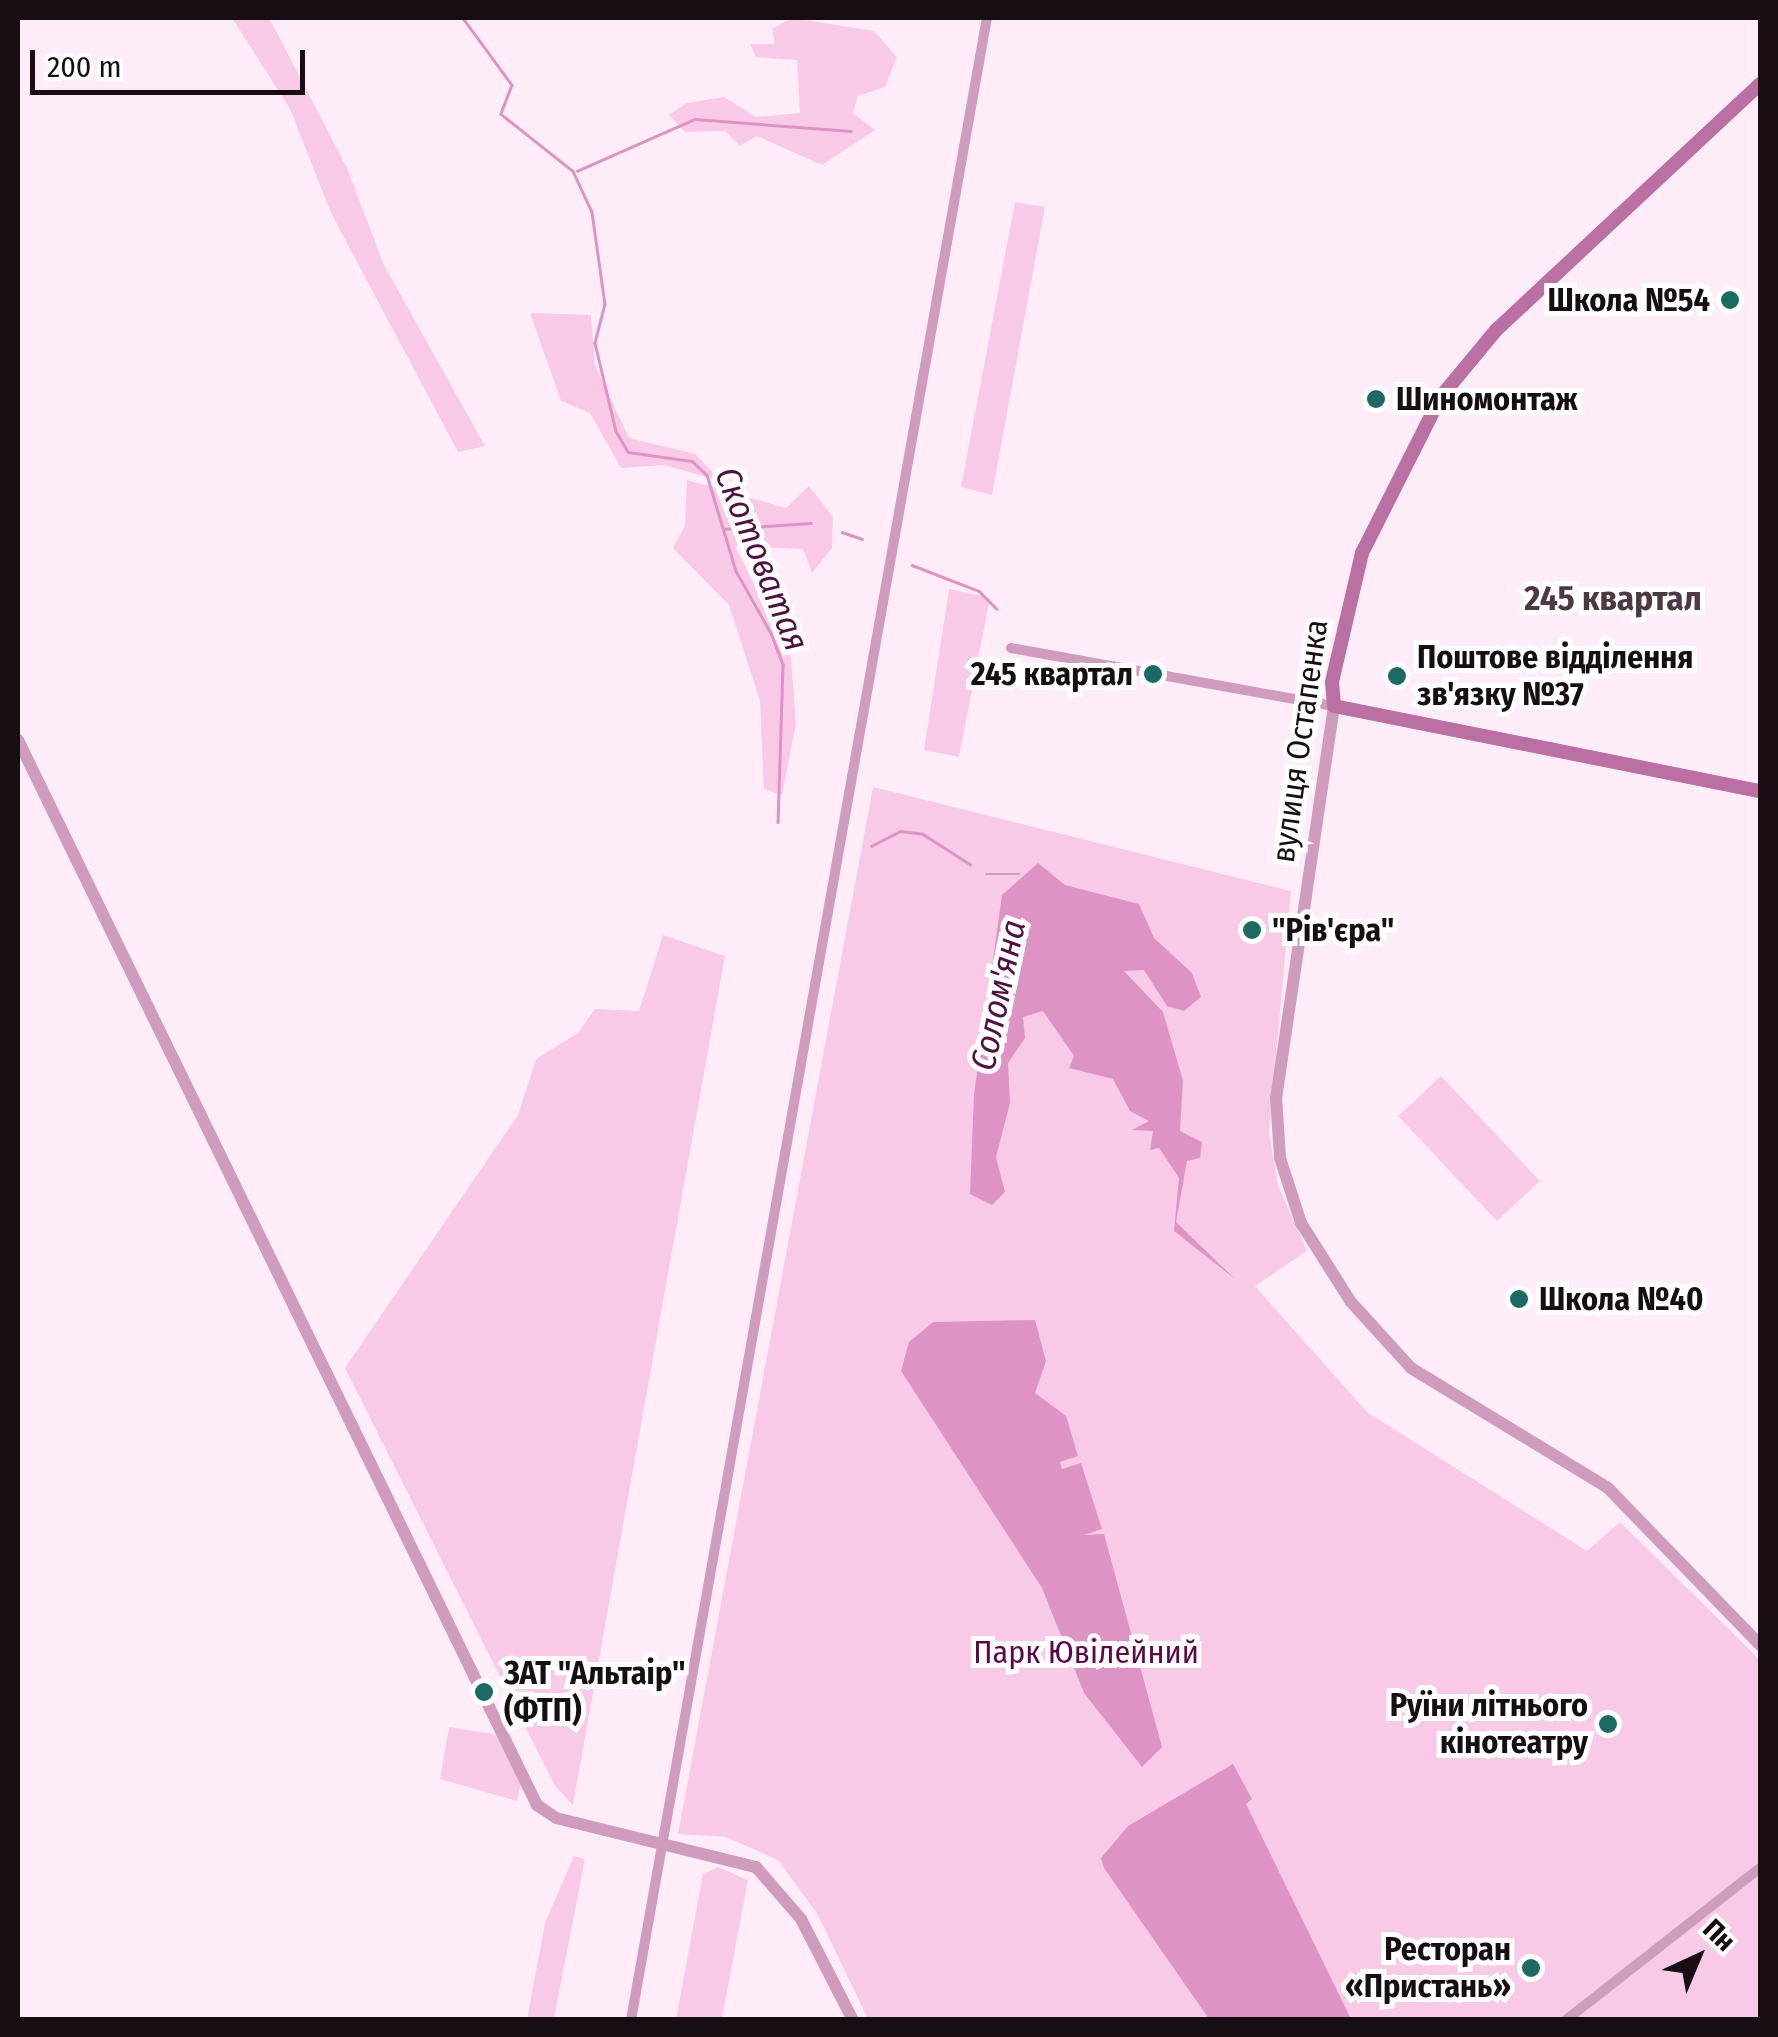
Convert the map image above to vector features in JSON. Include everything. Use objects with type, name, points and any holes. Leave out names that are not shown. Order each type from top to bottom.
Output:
[{"type":"main road","name":"вулиця Остапенка","points":[[1334,706],[1337,649],[1362,553],[1440,398],[1496,330],[1760,84]]},
{"type":"main road","points":[[1334,706],[1760,791]]},
{"type":"street","points":[[631,2020],[987,18]]},
{"type":"street","points":[[1011,648],[1334,706]]},
{"type":"street","name":"вулиця Остапенка","points":[[1334,706],[1276,1097],[1280,1158],[1302,1223],[1351,1302],[1411,1368],[1608,1488],[1760,1646]]},
{"type":"street","points":[[18,740],[537,1805],[556,1818],[663,1840],[762,1872],[832,1975],[853,2020]]},
{"type":"street","points":[[1566,2020],[1760,1868]]},
{"type":"green space","points":[[232,18],[268,18],[274,27],[347,168],[384,265],[485,446],[458,452],[331,213],[290,109]]},
{"type":"green space","points":[[792,18],[874,31],[897,57],[885,87],[858,96],[853,113],[875,130],[822,165],[757,136],[740,146],[725,131],[685,132],[669,115],[687,103],[724,97],[756,117],[800,113],[797,60],[756,57],[750,44],[775,44],[772,29]]},
{"type":"green space","points":[[1015,202],[1045,207],[992,495],[961,487]]},
{"type":"green space","points":[[530,313],[591,315],[595,365],[629,438],[696,454],[720,481],[664,465],[621,468],[590,413],[561,401]]},
{"type":"green space","points":[[687,480],[786,508],[809,486],[833,517],[832,548],[812,573],[803,549],[735,546],[791,658],[796,724],[782,795],[764,789],[760,701],[729,605],[673,548],[685,526]]},
{"type":"green space","points":[[949,589],[990,598],[959,757],[924,750]]},
{"type":"green space","name":"Парк Ювілейний","points":[[873,787],[1291,891],[1269,1133],[1278,1185],[1307,1251],[1255,1286],[1367,1412],[1587,1551],[1620,1522],[1760,1660],[1760,2019],[868,2019],[818,1915],[778,1860],[726,1837],[678,1834]]},
{"type":"green space","points":[[663,935],[725,956],[573,1805],[555,1786],[345,1368],[518,1115],[536,1059],[578,1033],[595,1009],[639,1011]]},
{"type":"green space","points":[[1441,1076],[1540,1181],[1497,1221],[1398,1116]]},
{"type":"green space","points":[[449,1727],[500,1735],[522,1779],[517,1801],[440,1779]]},
{"type":"green space","points":[[574,1856],[585,1859],[554,2019],[527,2019],[545,1923]]},
{"type":"green space","points":[[718,1867],[748,1880],[722,2019],[676,2019],[703,1874]]},
{"type":"water","points":[[1038,863],[1065,885],[1139,904],[1154,938],[1192,973],[1201,997],[1184,1011],[1167,1006],[1144,970],[1124,971],[1163,1012],[1183,1081],[1180,1131],[1202,1142],[1200,1158],[1187,1161],[1176,1222],[1235,1279],[1174,1231],[1179,1178],[1159,1148],[1150,1150],[1153,1131],[1132,1130],[1149,1121],[1130,1111],[1113,1079],[1069,1068],[1074,1056],[1043,1011],[1023,1017],[1025,1038],[1008,1063],[1010,1103],[996,1157],[1005,1192],[992,1205],[970,1194],[974,1094],[1002,895]]},
{"type":"water","points":[[1035,1320],[1046,1361],[1035,1393],[1066,1416],[1078,1456],[1060,1462],[1062,1469],[1081,1463],[1102,1529],[1084,1535],[1104,1534],[1162,1747],[1142,1767],[1084,1693],[1042,1588],[901,1371],[909,1342],[933,1322]]},
{"type":"water","points":[[1233,1764],[1252,1799],[1246,1804],[1351,2019],[1209,2019],[1104,1868],[1101,1858],[1128,1826]]},
{"type":"waterway","name":"Скотоватая","points":[[463,18],[512,85],[501,114],[573,171],[592,212],[605,304],[595,343],[616,431],[628,452],[692,461],[707,475],[736,571],[771,633],[783,665],[778,822]]},
{"type":"waterway","points":[[577,171],[695,119],[851,131]]},
{"type":"waterway","points":[[723,529],[811,523]]},
{"type":"waterway","points":[[842,532],[862,539]]},
{"type":"waterway","points":[[912,565],[979,591],[997,609]]},
{"type":"waterway","name":"Солом'яна","points":[[871,846],[900,831],[923,834],[970,864]]},
{"type":"waterway","name":"Солом'яна","points":[[986,874],[1019,874]]},
{"type":"place","name":"Школа №54","points":[[1730,300]]},
{"type":"place","name":"Шиномонтаж","points":[[1376,399]]},
{"type":"place","name":"245 квартал","points":[[1153,674]]},
{"type":"place","name":"Поштове відділення зв'язку №37","points":[[1397,676]]},
{"type":"place","name":"\"Рів'єра\"","points":[[1252,930]]},
{"type":"place","name":"Школа №40","points":[[1519,1299]]},
{"type":"place","name":"ЗАТ \"Альтаір\" (ФТП)","points":[[484,1692]]},
{"type":"place","name":"Руїни літнього кінотеатру","points":[[1608,1724]]},
{"type":"place","name":"Ресторан «Пристань»","points":[[1531,1968]]},
{"type":"district","name":"245 квартал","points":[[1613,598]]}]
